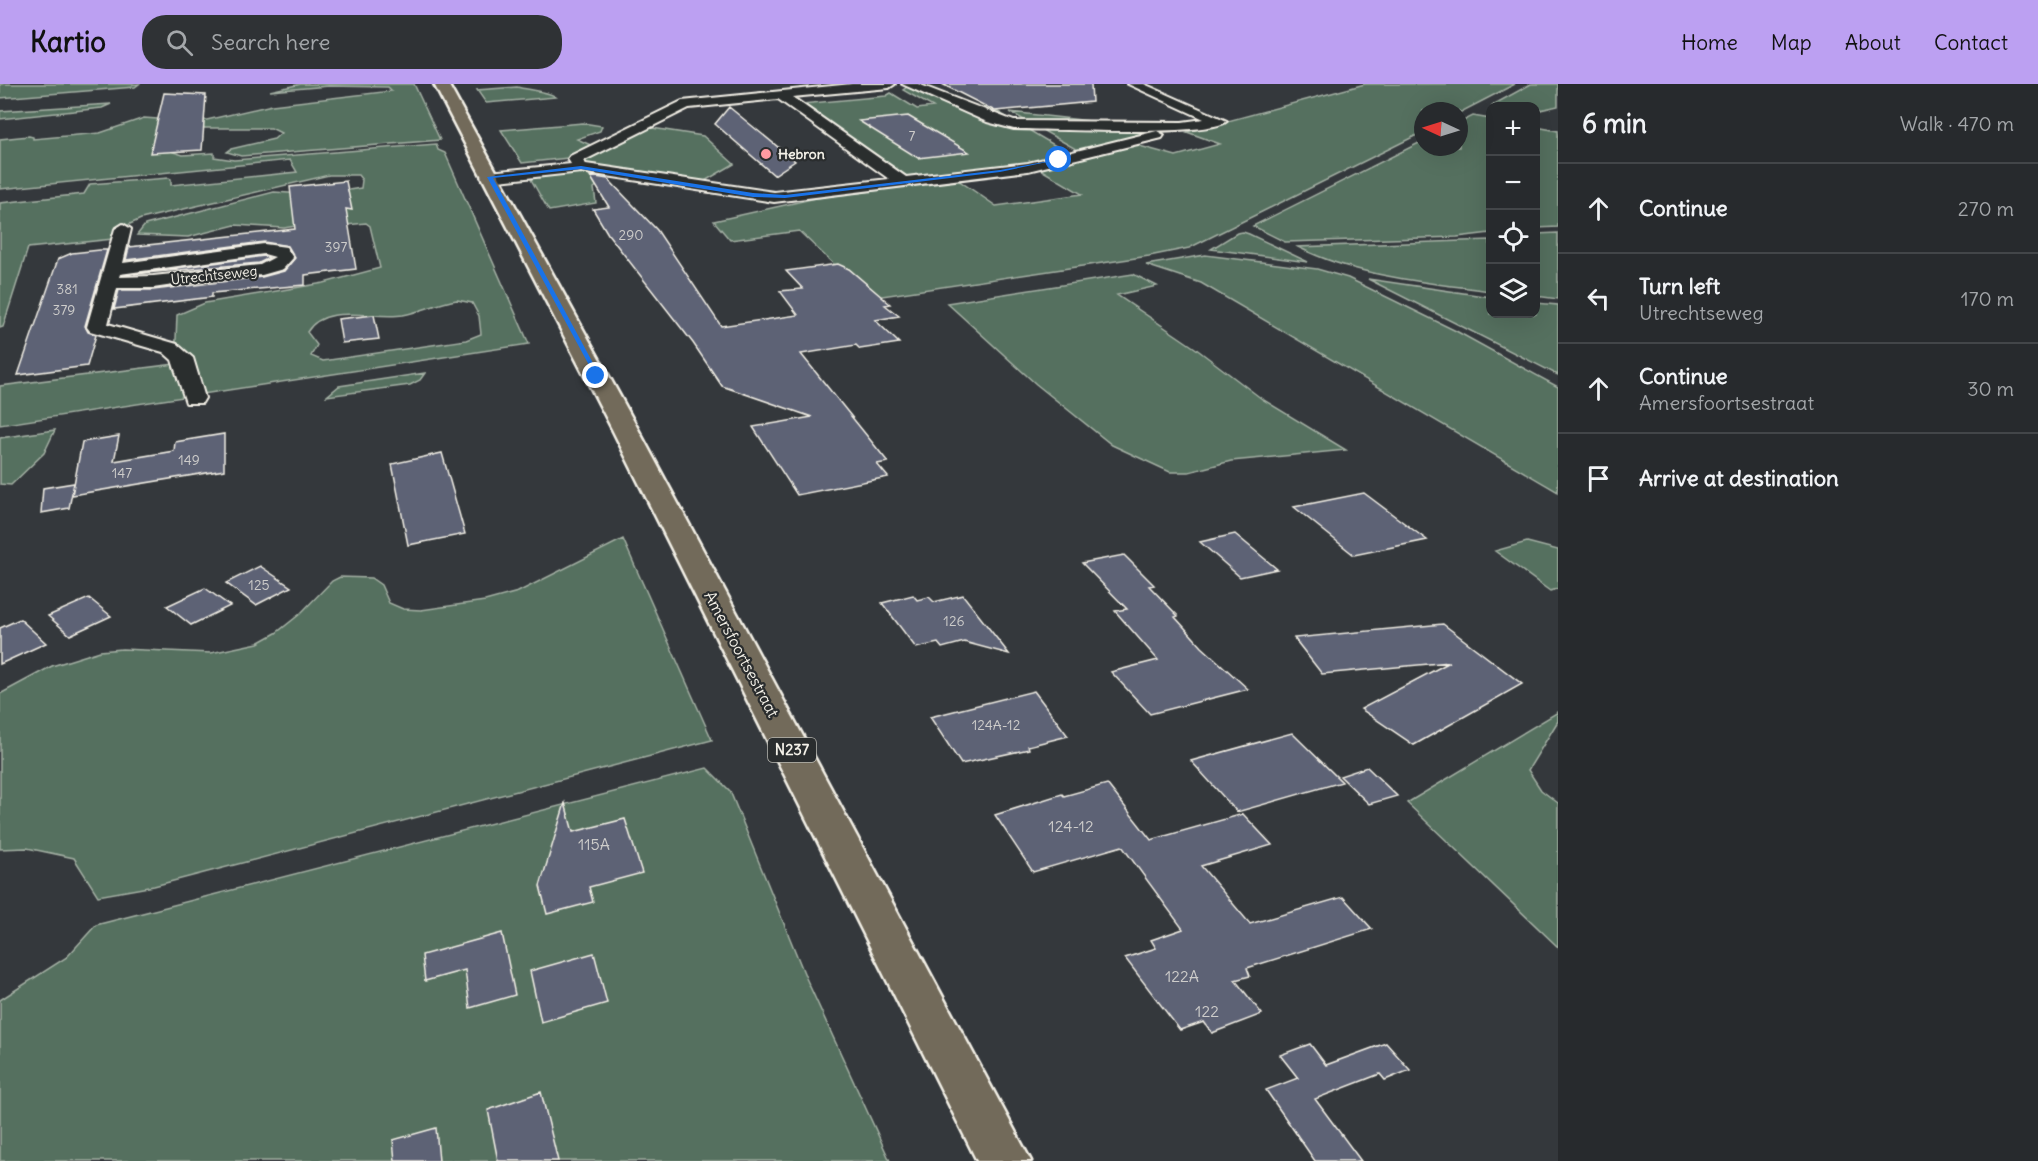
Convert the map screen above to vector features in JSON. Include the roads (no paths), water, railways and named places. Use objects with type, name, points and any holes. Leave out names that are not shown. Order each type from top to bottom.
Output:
[{"type":"main road","name":"N237","points":[[441,84],[487,172]]},
{"type":"main road","name":"Amersfoortsestraat","points":[[487,172],[578,340],[1005,1161]]},
{"type":"street","points":[[578,163],[687,104],[889,84]]},
{"type":"street","points":[[908,84],[992,119],[1014,125],[1182,126],[1220,120],[1134,84]]},
{"type":"street","points":[[781,94],[903,182]]},
{"type":"street","points":[[487,172],[578,163],[774,197],[1028,167],[1147,138],[1182,126]]},
{"type":"street","points":[[123,230],[97,327],[170,348],[182,358],[194,398]]},
{"type":"street","name":"Utrechtseweg","points":[[264,249],[280,251],[284,258],[277,265],[262,270],[215,273],[153,282],[112,277],[264,249]]},
{"type":"place","name":"Hebron","points":[[766,154]]}]
